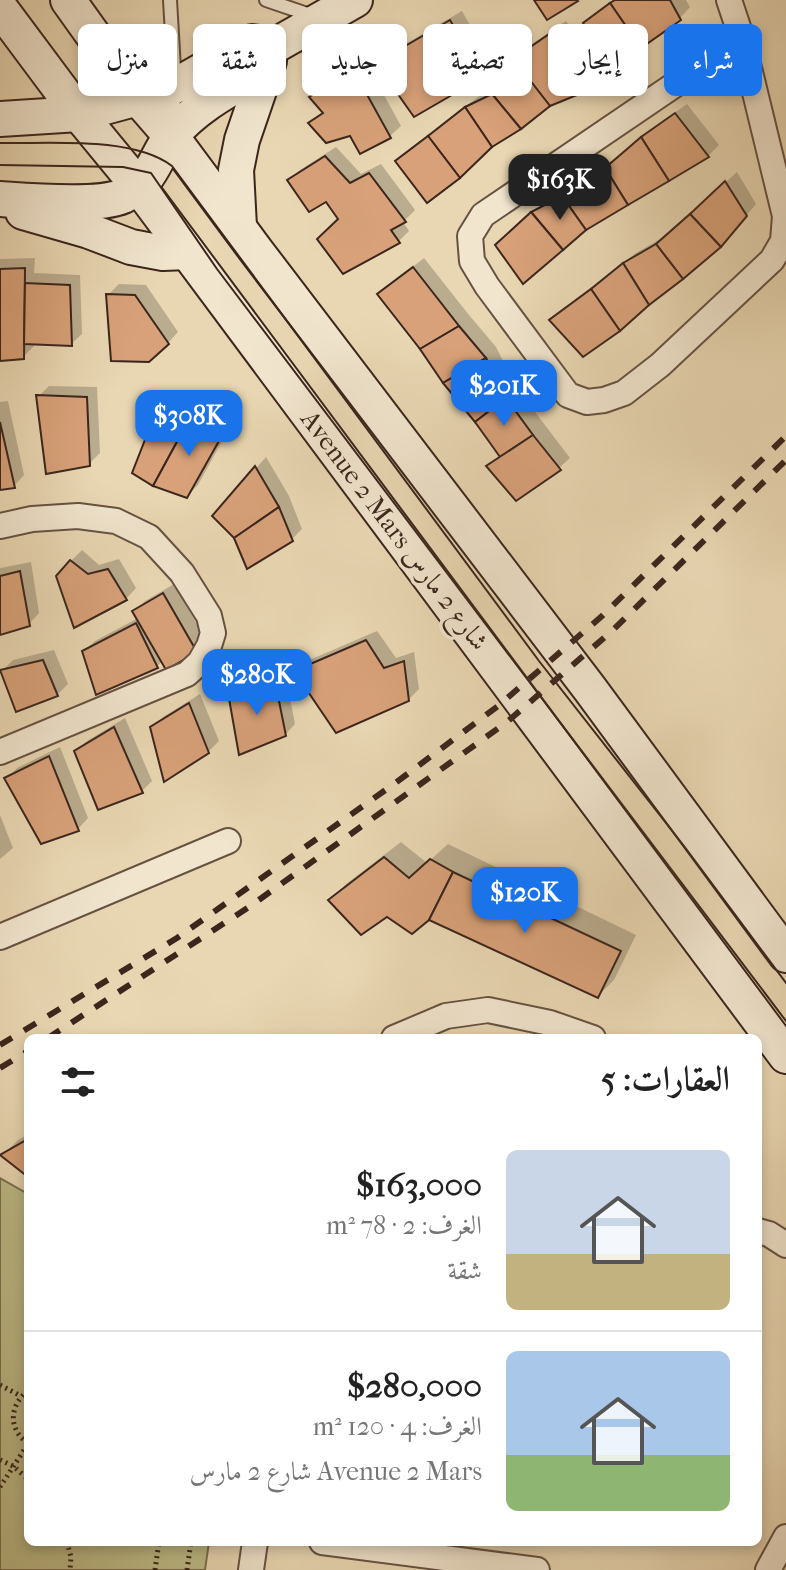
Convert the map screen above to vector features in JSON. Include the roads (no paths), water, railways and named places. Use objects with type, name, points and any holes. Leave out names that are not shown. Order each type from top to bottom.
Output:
[{"type":"main road","points":[[68,0],[138,98],[171,136],[590,689],[786,955]]},
{"type":"main road","points":[[286,46],[355,0]]},
{"type":"main road","name":"Avenue 2 Mars شارع 2 مارس","points":[[0,8],[79,114],[139,187],[786,1056]]},
{"type":"main road","points":[[0,119],[79,114],[144,96]]},
{"type":"main road","points":[[0,202],[91,201],[120,197],[139,187],[151,173],[171,136],[217,96]]},
{"type":"main road","points":[[239,228],[236,170],[242,140],[258,96]]},
{"type":"main road","points":[[0,202],[131,247],[163,253],[187,252]]},
{"type":"street","points":[[729,0],[737,24]]},
{"type":"street","points":[[742,39],[785,216],[783,241],[772,260],[660,365],[624,393],[587,402],[568,395],[487,286],[472,261],[470,236],[483,215],[742,39]]},
{"type":"street","points":[[0,526],[32,519],[78,516],[116,521],[149,537],[182,573],[209,616],[213,633],[200,662],[187,674],[0,752]]},
{"type":"street","points":[[0,937],[228,841]]},
{"type":"street","points":[[403,1034],[446,1016],[488,1010],[550,1023],[582,1034]]},
{"type":"street","points":[[762,1232],[786,1245]]},
{"type":"street","points":[[768,1570],[785,1541]]},
{"type":"street","points":[[251,1570],[254,1546]]},
{"type":"street","points":[[353,1546],[537,1570]]},
{"type":"lane","points":[[170,0],[171,24]]},
{"type":"lane","points":[[266,0],[323,19]]},
{"type":"lane","points":[[171,136],[174,96]]},
{"type":"tram line","points":[[0,143],[113,146],[155,156],[172,166],[539,661],[684,846],[786,983]]},
{"type":"tram line","points":[[0,165],[123,167],[151,173],[217,269],[786,1021]]},
{"type":"railway","points":[[0,1045],[177,938],[498,706],[602,616],[786,436]]},
{"type":"railway","points":[[54,1034],[249,907],[507,722],[613,630],[786,460]]},
{"type":"railway","points":[[0,1068],[24,1053]]}]
